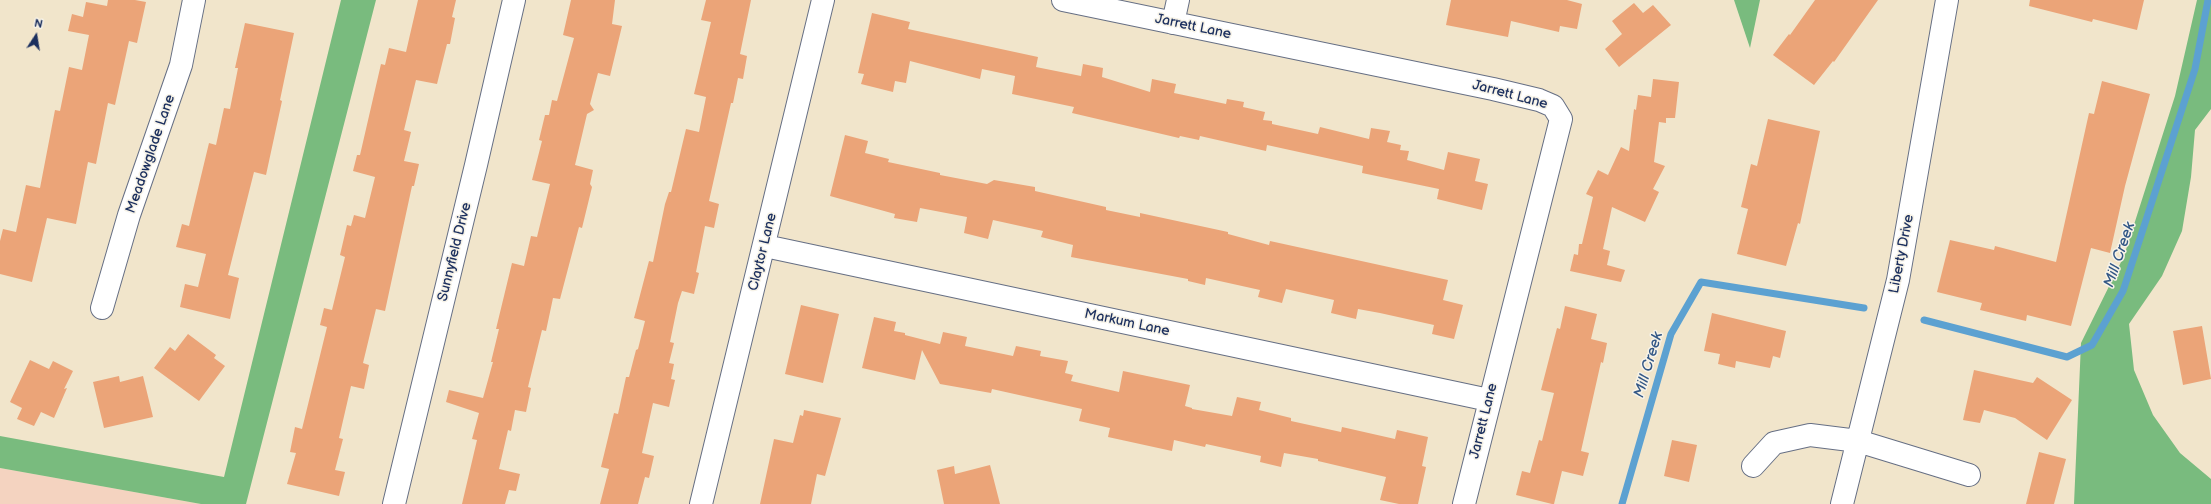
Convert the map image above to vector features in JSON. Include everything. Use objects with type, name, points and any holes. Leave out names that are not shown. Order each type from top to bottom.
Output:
[{"type":"street","name":"Meadowglade Lane","points":[[102,308],[129,215],[181,64],[194,0]]},
{"type":"street","name":"Sunnyfield Drive","points":[[394,504],[514,0]]},
{"type":"street","name":"Claytor Lane","points":[[701,504],[765,246],[823,0]]},
{"type":"street","name":"Jarrett Lane","points":[[1063,0],[1485,88],[1539,100],[1553,106],[1561,119],[1464,504]]},
{"type":"street","points":[[1173,22],[1178,0]]},
{"type":"street","name":"Liberty Drive","points":[[1842,504],[1898,280],[1947,0]]},
{"type":"street","name":"Markum Lane","points":[[765,246],[1489,400]]},
{"type":"street","points":[[1753,466],[1774,443],[1810,435],[1858,441],[1969,475]]},
{"type":"shaded area","points":[[0,468],[201,504],[0,504]]},
{"type":"green space","points":[[341,0],[376,0],[246,504],[201,504],[0,468],[0,436],[224,477]]},
{"type":"green space","points":[[1734,0],[1760,0],[1750,48]]},
{"type":"green space","points":[[2197,0],[2211,0],[2211,109],[2195,130],[2191,177],[2182,231],[2162,276],[2129,324],[2134,370],[2153,415],[2180,453],[2211,479],[2211,504],[2074,504],[2081,343],[2124,256],[2175,96]]},
{"type":"building","points":[[108,0],[135,0],[146,2],[137,43],[129,41],[115,105],[108,103],[96,164],[88,162],[76,224],[47,218],[32,282],[0,274],[0,241],[3,229],[16,232],[26,185],[40,188],[55,110],[60,111],[69,67],[82,70],[89,35],[68,31],[72,14],[83,17],[86,2],[107,6]]},
{"type":"building","points":[[418,0],[456,0],[452,17],[455,18],[450,44],[447,44],[437,84],[416,80],[404,130],[411,132],[404,161],[419,164],[414,186],[412,186],[385,311],[376,309],[363,363],[369,365],[364,389],[351,386],[339,438],[343,439],[335,470],[345,472],[339,496],[287,484],[296,453],[290,452],[295,427],[302,429],[327,327],[320,325],[324,308],[332,310],[345,257],[340,255],[347,225],[351,226],[354,215],[365,218],[375,177],[353,171],[357,155],[360,155],[381,64],[385,65],[389,48],[406,52]]},
{"type":"building","points":[[571,0],[615,0],[612,24],[622,26],[610,76],[598,73],[590,104],[594,110],[587,114],[575,165],[593,170],[590,184],[592,187],[582,228],[579,227],[560,299],[553,298],[546,331],[542,330],[528,387],[531,388],[526,412],[515,410],[511,431],[508,430],[499,469],[520,474],[516,491],[509,490],[505,504],[462,504],[477,440],[472,439],[479,413],[446,402],[449,390],[483,398],[493,362],[491,362],[499,329],[496,329],[512,263],[524,266],[531,236],[537,237],[550,184],[532,180],[542,141],[539,140],[545,115],[549,115],[552,100],[557,101],[574,38],[563,35]]},
{"type":"building","points":[[706,0],[751,0],[740,54],[747,56],[743,79],[738,78],[733,103],[731,103],[709,201],[719,204],[714,228],[705,226],[696,272],[699,273],[694,294],[682,291],[678,303],[670,342],[674,343],[669,363],[674,364],[671,379],[675,380],[669,407],[653,403],[642,453],[654,456],[649,478],[645,477],[638,504],[600,504],[609,469],[601,467],[614,413],[618,414],[626,377],[629,377],[645,321],[634,318],[649,261],[653,262],[665,204],[669,192],[671,192],[686,129],[699,132],[706,97],[694,94],[711,22],[701,20]]},
{"type":"building","points":[[1451,0],[1567,0],[1582,4],[1577,29],[1560,26],[1559,32],[1511,21],[1508,37],[1446,25]]},
{"type":"building","points":[[1815,0],[1878,0],[1834,62],[1833,61],[1814,85],[1773,55],[1789,34],[1790,35]]},
{"type":"building","points":[[2030,0],[2144,0],[2137,30],[2093,19],[2092,22],[2029,6]]},
{"type":"building","points":[[1634,3],[1643,13],[1653,5],[1671,25],[1619,67],[1605,49],[1622,34],[1612,21]]},
{"type":"building","points":[[872,13],[910,22],[908,29],[1038,57],[1036,67],[1081,76],[1083,64],[1103,68],[1102,77],[1150,92],[1152,79],[1176,84],[1174,93],[1226,104],[1227,99],[1244,102],[1243,107],[1265,112],[1263,120],[1272,121],[1272,124],[1318,134],[1320,127],[1369,139],[1371,128],[1390,131],[1387,142],[1401,145],[1400,150],[1409,151],[1407,160],[1444,170],[1448,152],[1480,159],[1475,181],[1488,184],[1482,210],[1437,199],[1439,189],[1362,173],[1363,166],[1267,145],[1266,151],[1200,136],[1199,140],[1180,136],[1179,138],[1072,113],[1074,107],[1012,94],[1015,76],[982,69],[980,79],[910,61],[906,83],[895,81],[893,92],[861,84],[864,74],[858,73]]},
{"type":"building","points":[[245,23],[294,33],[280,100],[282,101],[266,175],[254,172],[228,275],[239,278],[230,319],[180,307],[185,284],[198,287],[206,254],[176,247],[182,224],[189,226],[209,143],[216,145],[224,108],[230,109],[238,68],[235,68]]},
{"type":"building","points":[[1653,79],[1679,82],[1675,118],[1666,118],[1666,123],[1659,122],[1654,162],[1665,166],[1653,189],[1659,192],[1645,222],[1612,207],[1603,249],[1610,251],[1607,265],[1625,270],[1621,282],[1570,271],[1574,254],[1578,255],[1579,244],[1582,244],[1593,197],[1586,194],[1598,170],[1608,175],[1621,147],[1629,151],[1634,109],[1636,110],[1638,95],[1651,97]]},
{"type":"building","points":[[2102,81],[2150,94],[2125,186],[2110,253],[2091,248],[2071,326],[2027,315],[2026,321],[1980,310],[1982,303],[1937,292],[1950,240],[1994,250],[1995,246],[2056,262],[2089,113],[2094,114]]},
{"type":"building","points":[[1768,119],[1820,131],[1800,224],[1798,223],[1786,266],[1737,254],[1748,209],[1741,207],[1751,164],[1757,166]]},
{"type":"building","points":[[845,135],[868,141],[865,153],[889,159],[888,162],[940,173],[940,175],[987,184],[994,180],[1035,187],[1035,191],[1106,207],[1106,210],[1140,217],[1140,213],[1228,232],[1228,234],[1269,245],[1270,241],[1448,280],[1443,300],[1463,305],[1454,339],[1432,334],[1434,325],[1380,313],[1358,309],[1356,319],[1331,313],[1334,300],[1286,289],[1282,303],[1258,297],[1260,290],[1206,278],[1205,285],[1188,281],[1188,279],[1071,257],[1073,245],[1041,237],[1043,231],[993,220],[988,239],[964,233],[967,217],[920,208],[917,222],[894,218],[895,214],[830,196]]},
{"type":"building","points":[[801,305],[839,314],[823,383],[785,374]]},
{"type":"building","points":[[1565,306],[1597,314],[1591,339],[1607,343],[1603,363],[1601,362],[1581,451],[1589,453],[1583,476],[1562,471],[1554,504],[1552,504],[1516,495],[1522,471],[1530,473],[1539,440],[1542,441],[1554,393],[1541,390],[1557,328],[1560,329]]},
{"type":"building","points":[[1712,313],[1786,331],[1780,358],[1773,356],[1770,368],[1736,361],[1735,368],[1718,364],[1720,354],[1704,351]]},
{"type":"building","points":[[874,317],[896,322],[894,331],[940,344],[943,332],[967,337],[965,346],[1013,356],[1016,346],[1041,351],[1040,356],[1068,361],[1065,373],[1073,375],[1071,381],[1119,392],[1123,371],[1190,385],[1185,406],[1192,409],[1232,416],[1237,397],[1261,402],[1259,410],[1291,418],[1291,421],[1341,432],[1342,427],[1395,439],[1397,430],[1428,437],[1422,466],[1426,467],[1418,504],[1399,504],[1380,500],[1386,477],[1318,461],[1318,459],[1284,453],[1281,467],[1260,462],[1261,456],[1206,444],[1205,447],[1174,440],[1172,451],[1108,437],[1110,428],[1079,421],[1082,409],[992,389],[991,393],[940,384],[922,350],[915,380],[862,368]]},
{"type":"building","points":[[2202,326],[2211,379],[2183,385],[2173,331]]},
{"type":"building","points":[[188,334],[216,355],[214,358],[225,366],[199,401],[154,368],[170,347],[175,351]]},
{"type":"building","points":[[30,360],[49,369],[53,361],[73,371],[64,389],[67,388],[54,418],[41,412],[34,426],[17,419],[22,408],[10,402]]},
{"type":"building","points":[[1974,370],[2033,383],[2037,377],[2072,400],[2047,440],[2015,418],[1984,410],[1980,423],[1963,420]]},
{"type":"building","points":[[119,376],[120,382],[143,376],[153,417],[104,428],[93,382]]},
{"type":"building","points":[[804,410],[841,418],[825,476],[817,474],[811,504],[760,504],[774,439],[793,443],[800,415],[803,416]]},
{"type":"building","points":[[1672,440],[1697,445],[1689,482],[1664,476]]},
{"type":"building","points":[[2039,452],[2066,459],[2054,504],[2026,504]]},
{"type":"building","points":[[990,465],[1000,504],[944,504],[937,470],[954,466],[955,474]]},
{"type":"waterway","name":"Mill Creek","points":[[1924,320],[2067,357],[2092,345],[2123,291],[2195,69],[2208,0]]},
{"type":"waterway","name":"Mill Creek","points":[[1622,504],[1671,334],[1701,282],[1864,308]]}]
